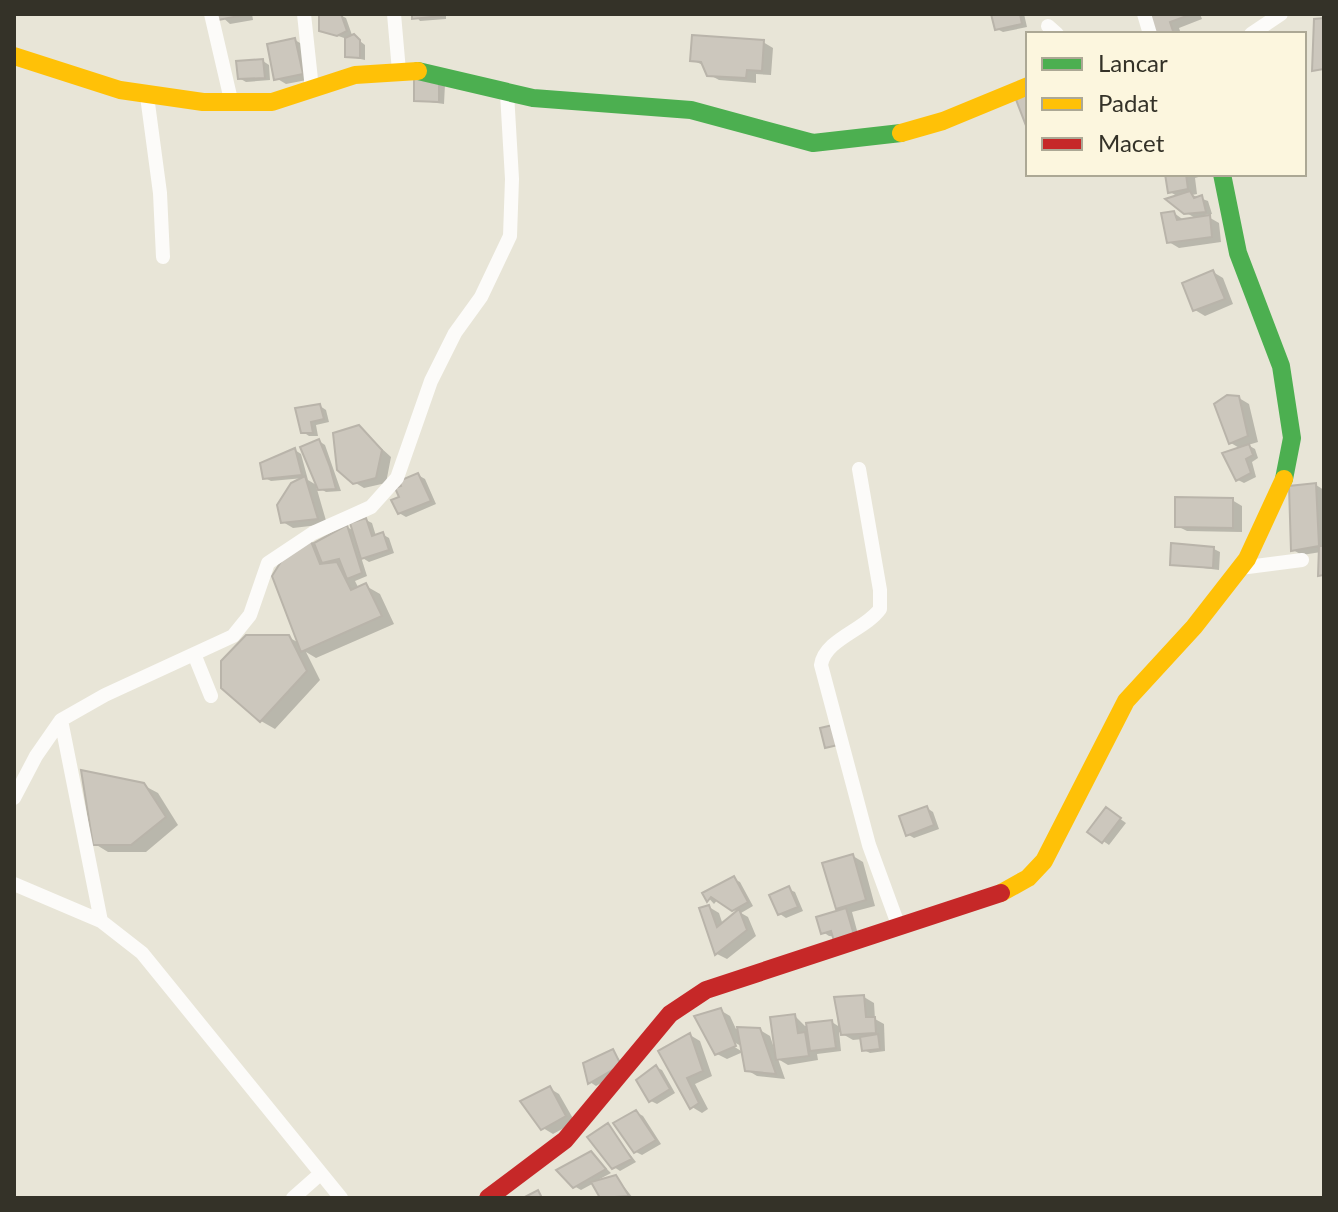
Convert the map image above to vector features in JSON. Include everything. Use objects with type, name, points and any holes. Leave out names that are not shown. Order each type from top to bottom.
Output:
[{"type":"street","points":[[211,14],[231,100]]},
{"type":"street","points":[[304,14],[312,89]]},
{"type":"street","points":[[394,14],[399,71]]},
{"type":"street","points":[[1254,32],[1281,14]]},
{"type":"street","points":[[14,56],[147,96],[203,102],[272,102],[355,75],[399,71],[445,75],[507,93],[691,110],[813,143],[901,133],[943,121],[1026,87]]},
{"type":"street","points":[[14,798],[36,756],[61,720],[105,695],[233,636],[250,615],[268,563],[313,533],[371,507],[397,478],[431,381],[455,333],[481,297],[510,236],[512,179],[507,93]]},
{"type":"street","points":[[147,96],[160,193],[163,257]]},
{"type":"street","points":[[488,1198],[565,1140],[670,1014],[687,1001],[706,990],[1006,891],[1028,878],[1044,861],[1126,701],[1194,627],[1240,568],[1283,485],[1292,438],[1281,366],[1238,253],[1222,176]]},
{"type":"street","points":[[859,469],[880,590],[880,609],[860,629],[831,646],[823,655],[821,665],[869,845],[899,927]]},
{"type":"street","points":[[1240,568],[1302,560]]},
{"type":"street","points":[[194,654],[211,696]]},
{"type":"street","points":[[61,720],[101,921]]},
{"type":"street","points":[[14,884],[101,921],[142,953],[319,1175],[341,1198]]},
{"type":"street","points":[[293,1198],[319,1175]]},
{"type":"building","points":[[217,14],[244,14],[244,15],[218,20]]},
{"type":"building","points":[[319,14],[341,14],[347,31],[337,36],[319,31]]},
{"type":"building","points":[[412,14],[441,14],[441,16],[412,19]]},
{"type":"building","points":[[991,14],[1020,14],[1022,24],[995,30]]},
{"type":"building","points":[[1148,14],[1192,14],[1170,22],[1173,32],[1153,32]]},
{"type":"building","points":[[1324,18],[1324,69],[1312,71],[1314,19]]},
{"type":"building","points":[[354,34],[360,40],[360,58],[345,57],[345,38]]},
{"type":"building","points":[[692,35],[764,40],[762,71],[747,70],[746,78],[707,76],[701,62],[690,61]]},
{"type":"building","points":[[295,38],[303,74],[274,80],[267,44]]},
{"type":"building","points":[[263,59],[265,78],[238,79],[236,61]]},
{"type":"building","points":[[414,78],[439,79],[439,102],[414,101]]},
{"type":"building","points":[[1026,94],[1026,126],[1015,97]]},
{"type":"building","points":[[1165,176],[1186,176],[1188,189],[1168,193]]},
{"type":"building","points":[[1190,191],[1194,198],[1202,195],[1206,212],[1184,214],[1165,199]]},
{"type":"building","points":[[1174,211],[1177,220],[1210,215],[1212,237],[1167,243],[1161,213]]},
{"type":"building","points":[[1213,270],[1225,299],[1193,311],[1182,283]]},
{"type":"building","points":[[1227,395],[1239,396],[1248,436],[1229,444],[1214,404]]},
{"type":"building","points":[[320,404],[324,419],[311,422],[313,433],[301,433],[295,408]]},
{"type":"building","points":[[359,425],[382,450],[376,478],[353,484],[337,470],[333,433]]},
{"type":"building","points":[[319,439],[336,489],[318,490],[300,447]]},
{"type":"building","points":[[1249,444],[1253,455],[1246,459],[1251,473],[1236,481],[1222,453]]},
{"type":"building","points":[[295,448],[302,475],[263,479],[260,463]]},
{"type":"building","points":[[418,473],[431,501],[398,514],[391,500],[399,497],[395,488],[401,486],[399,481]]},
{"type":"building","points":[[305,476],[318,519],[281,523],[277,505],[291,483]]},
{"type":"building","points":[[1316,483],[1319,546],[1291,551],[1289,486]]},
{"type":"building","points":[[1175,497],[1233,498],[1233,528],[1175,527]]},
{"type":"building","points":[[366,518],[372,536],[383,532],[389,550],[361,559],[350,523]]},
{"type":"building","points":[[347,525],[362,573],[347,579],[339,559],[322,563],[314,543]]},
{"type":"building","points":[[310,539],[320,564],[337,562],[351,590],[366,583],[382,616],[301,652],[272,576],[282,560]]},
{"type":"building","points":[[1171,543],[1214,547],[1213,568],[1170,565]]},
{"type":"building","points":[[1319,546],[1324,546],[1324,575],[1318,576]]},
{"type":"building","points":[[246,635],[289,635],[307,671],[260,722],[221,688],[221,661]]},
{"type":"building","points":[[833,725],[838,745],[825,748],[820,728]]},
{"type":"building","points":[[81,770],[144,783],[166,817],[131,845],[93,845]]},
{"type":"building","points":[[927,806],[934,825],[906,836],[899,816]]},
{"type":"building","points":[[1106,807],[1121,818],[1102,843],[1087,832]]},
{"type":"building","points":[[853,854],[866,900],[836,909],[822,863]]},
{"type":"building","points":[[734,876],[748,902],[732,911],[711,897],[707,902],[702,893]]},
{"type":"building","points":[[789,886],[798,907],[778,915],[769,895]]},
{"type":"building","points":[[709,905],[717,927],[739,909],[747,930],[715,955],[699,908]]},
{"type":"building","points":[[846,908],[854,935],[834,941],[831,931],[821,934],[816,917]]},
{"type":"building","points":[[864,995],[866,1017],[875,1017],[876,1033],[841,1035],[834,997]]},
{"type":"building","points":[[721,1008],[736,1046],[715,1055],[694,1016]]},
{"type":"building","points":[[795,1014],[798,1033],[805,1032],[809,1056],[776,1060],[770,1017]]},
{"type":"building","points":[[832,1020],[836,1048],[810,1051],[806,1023]]},
{"type":"building","points":[[737,1027],[760,1028],[776,1074],[745,1071]]},
{"type":"building","points":[[690,1033],[703,1071],[687,1078],[699,1103],[690,1109],[658,1051]]},
{"type":"building","points":[[878,1034],[880,1049],[862,1051],[860,1037]]},
{"type":"building","points":[[613,1049],[621,1065],[588,1084],[583,1063]]},
{"type":"building","points":[[656,1065],[670,1089],[649,1102],[636,1080]]},
{"type":"building","points":[[550,1086],[566,1116],[541,1130],[520,1101]]},
{"type":"building","points":[[636,1110],[656,1140],[634,1153],[613,1123]]},
{"type":"building","points":[[608,1123],[632,1159],[612,1169],[587,1137]]},
{"type":"building","points":[[591,1151],[606,1169],[573,1188],[556,1170]]},
{"type":"building","points":[[616,1175],[629,1196],[600,1198],[591,1182]]},
{"type":"building","points":[[538,1190],[542,1198],[523,1198]]},
{"type":"traffic: fast","points":[[418,71],[533,98],[691,110],[813,143],[901,133]]},
{"type":"traffic: fast","points":[[1222,176],[1238,253],[1281,366],[1292,438],[1284,479]]},
{"type":"traffic: slow","points":[[14,56],[120,90],[203,102],[272,102],[355,75],[418,71]]},
{"type":"traffic: slow","points":[[901,133],[943,121],[1026,87]]},
{"type":"traffic: slow","points":[[1001,893],[1028,878],[1044,861],[1126,701],[1194,627],[1247,559],[1284,479]]},
{"type":"traffic: jam","points":[[488,1198],[565,1140],[670,1014],[706,990],[1001,893]]}]
